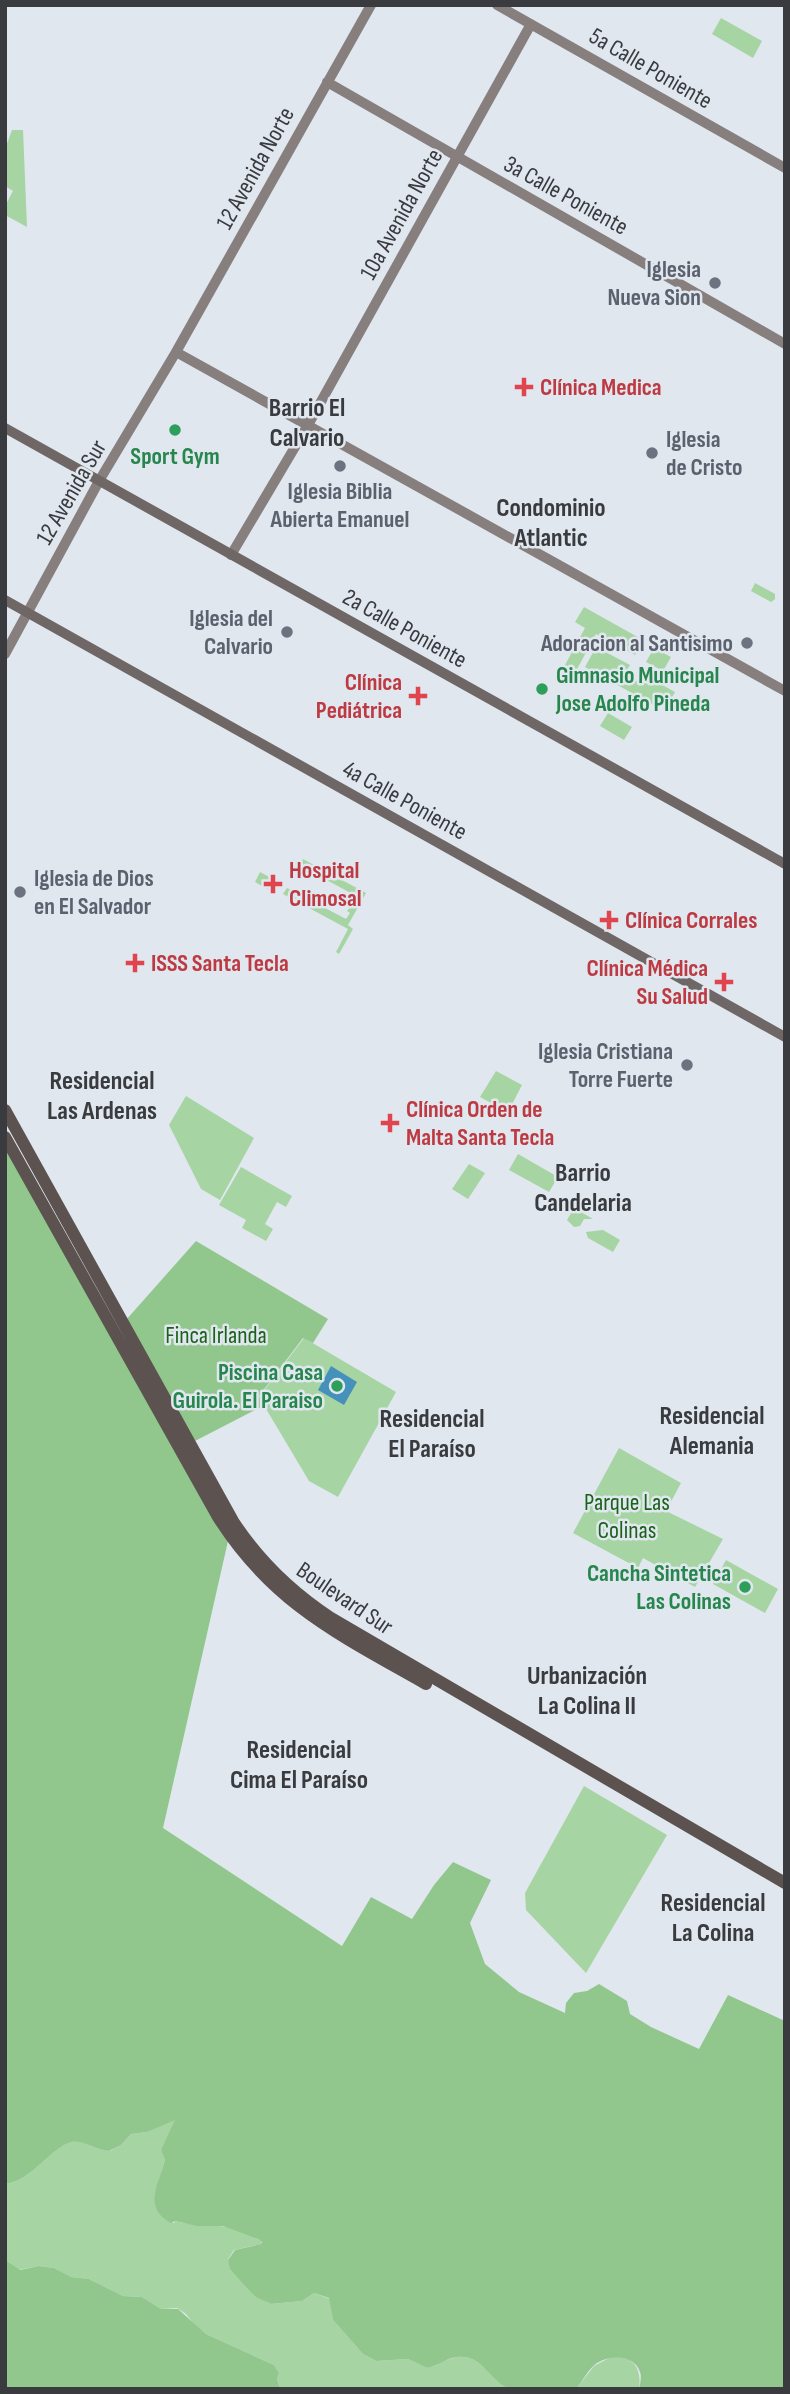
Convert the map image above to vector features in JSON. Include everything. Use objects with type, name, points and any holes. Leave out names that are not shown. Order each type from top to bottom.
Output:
[{"type":"highway","name":"Boulevard Sur","points":[[5,1110],[233,1521],[255,1553],[276,1575],[331,1618],[785,1883]]},
{"type":"highway","name":"Boulevard Sur","points":[[5,1137],[218,1517],[242,1552],[274,1588],[326,1627],[785,1892]]},
{"type":"main road","name":"2a Calle Poniente","points":[[5,428],[785,864]]},
{"type":"main road","name":"4a Calle Poniente","points":[[5,600],[785,1037]]},
{"type":"street","name":"12 Avenida Norte","points":[[176,352],[371,5]]},
{"type":"street","name":"5a Calle Poniente","points":[[497,5],[785,168]]},
{"type":"street","name":"10a Avenida Norte","points":[[232,555],[308,425],[531,24]]},
{"type":"street","name":"3a Calle Poniente","points":[[327,82],[785,344]]},
{"type":"street","points":[[176,352],[785,691]]},
{"type":"street","name":"12 Avenida Sur","points":[[5,654],[99,481],[176,352]]},
{"type":"green space","points":[[721,18],[762,41],[753,58],[712,34]]},
{"type":"green space","points":[[12,130],[23,130],[27,227],[5,215],[5,206],[13,191],[5,186],[5,149]]},
{"type":"green space","points":[[755,583],[775,594],[775,599],[771,602],[751,591]]},
{"type":"green space","points":[[584,607],[643,640],[635,655],[596,634],[576,671],[565,665],[585,628],[575,622]]},
{"type":"green space","points":[[596,647],[630,665],[627,670],[633,673],[631,678],[641,684],[646,676],[675,692],[667,706],[659,702],[657,707],[585,667]]},
{"type":"green space","points":[[654,648],[671,657],[663,671],[646,662]]},
{"type":"green space","points":[[608,713],[632,727],[624,740],[600,726]]},
{"type":"green space","points":[[303,859],[366,893],[348,925],[353,929],[339,954],[336,952],[348,929],[283,894],[287,888],[346,919],[350,913],[347,911],[358,897],[299,865]]},
{"type":"green space","points":[[260,872],[275,880],[269,890],[255,882]]},
{"type":"green space","points":[[496,1071],[522,1085],[508,1112],[480,1097]]},
{"type":"green space","points":[[186,1096],[254,1138],[220,1200],[201,1189],[169,1125]]},
{"type":"green space","points":[[5,1148],[228,1541],[163,1828],[342,1946],[371,1897],[412,1919],[453,1862],[491,1880],[470,1923],[485,1964],[519,1992],[565,2013],[566,2003],[574,1993],[587,1991],[599,1984],[627,2001],[630,2014],[699,2049],[728,1995],[785,2021],[785,2389],[639,2389],[641,2376],[637,2366],[628,2359],[615,2357],[597,2363],[576,2389],[534,2390],[504,2386],[481,2364],[466,2357],[453,2358],[427,2368],[408,2359],[376,2361],[363,2354],[333,2320],[329,2298],[314,2293],[302,2301],[271,2304],[256,2297],[245,2286],[230,2269],[228,2260],[235,2250],[261,2244],[258,2239],[223,2226],[197,2226],[175,2221],[171,2223],[162,2217],[157,2210],[155,2194],[165,2160],[161,2150],[175,2120],[147,2132],[131,2134],[121,2145],[109,2151],[81,2142],[64,2145],[24,2177],[5,2184]]},
{"type":"green space","points":[[518,1154],[558,1177],[549,1192],[509,1170]]},
{"type":"green space","points":[[469,1164],[485,1173],[468,1199],[452,1189]]},
{"type":"green space","points":[[241,1167],[292,1196],[286,1207],[277,1202],[265,1224],[273,1229],[266,1241],[242,1228],[246,1220],[219,1205]]},
{"type":"green space","points":[[574,1208],[593,1219],[584,1219],[580,1226],[574,1227],[567,1220]]},
{"type":"green space","points":[[603,1230],[620,1240],[613,1252],[588,1238],[586,1232]]},
{"type":"green space","name":"Finca Irlanda","points":[[196,1241],[328,1319],[313,1343],[303,1338],[259,1396],[263,1406],[195,1441],[126,1320]]},
{"type":"green space","points":[[304,1338],[396,1392],[338,1497],[309,1481],[259,1397]]},
{"type":"green space","name":"Parque Las Colinas","points":[[619,1448],[681,1483],[666,1511],[723,1539],[695,1587],[643,1558],[638,1568],[573,1533]]},
{"type":"green space","name":"Cancha Sintetica Las Colinas","points":[[726,1560],[778,1589],[765,1613],[713,1584]]},
{"type":"green space","points":[[584,1786],[667,1835],[586,1973],[526,1910],[525,1893]]},
{"type":"green space","points":[[173,2119],[177,2120],[161,2150],[165,2160],[157,2187],[156,2204],[159,2212],[174,2223],[230,2228],[261,2241],[261,2244],[234,2250],[228,2259],[231,2270],[261,2299],[271,2304],[302,2301],[314,2293],[330,2299],[333,2320],[363,2354],[376,2361],[408,2359],[427,2368],[453,2358],[469,2358],[484,2366],[509,2389],[280,2389],[277,2379],[279,2373],[274,2365],[206,2334],[177,2308],[161,2309],[142,2297],[123,2296],[89,2279],[70,2277],[54,2268],[39,2266],[18,2270],[5,2260],[5,2184],[24,2177],[64,2145],[81,2142],[110,2151],[121,2145],[131,2134],[147,2132]]},
{"type":"green space","points":[[5,2260],[20,2270],[39,2266],[54,2268],[71,2277],[89,2279],[123,2296],[142,2297],[161,2309],[178,2309],[206,2334],[274,2365],[279,2373],[277,2379],[280,2389],[5,2389]]},
{"type":"green space","points":[[611,2357],[626,2359],[635,2365],[639,2375],[639,2389],[576,2389],[594,2366]]},
{"type":"water","name":"Piscina Casa Guirola. El Paraiso","points":[[331,1366],[357,1382],[344,1405],[318,1390]]},
{"type":"place","name":"Iglesia Nueva Sion","points":[[715,283]]},
{"type":"place","name":"Clínica Medica","points":[[524,387]]},
{"type":"place","name":"Sport Gym","points":[[175,430]]},
{"type":"place","name":"Iglesia de Cristo","points":[[652,453]]},
{"type":"place","name":"Iglesia Biblia Abierta Emanuel","points":[[340,466]]},
{"type":"place","name":"Iglesia del Calvario","points":[[287,632]]},
{"type":"place","name":"Adoracion al Santisimo","points":[[747,643]]},
{"type":"place","name":"Gimnasio Municipal Jose Adolfo Pineda","points":[[542,689]]},
{"type":"place","name":"Clínica Pediátrica","points":[[418,696]]},
{"type":"place","name":"Hospital Climosal","points":[[273,884]]},
{"type":"place","name":"Iglesia de Dios en El Salvador","points":[[20,892]]},
{"type":"place","name":"Clínica Corrales","points":[[609,920]]},
{"type":"place","name":"ISSS Santa Tecla","points":[[135,963]]},
{"type":"place","name":"Clínica Médica Su Salud","points":[[724,982]]},
{"type":"place","name":"Iglesia Cristiana Torre Fuerte","points":[[687,1065]]},
{"type":"place","name":"Clínica Orden de Malta Santa Tecla","points":[[390,1123]]},
{"type":"place","name":"Piscina Casa Guirola. El Paraiso","points":[[337,1386]]},
{"type":"place","name":"Cancha Sintetica Las Colinas","points":[[745,1587]]},
{"type":"district","name":"Barrio El Calvario","points":[[307,422]]},
{"type":"district","name":"Condominio Atlantic","points":[[551,522]]},
{"type":"district","name":"Residencial Las Ardenas","points":[[102,1095]]},
{"type":"district","name":"Barrio Candelaria","points":[[583,1187]]},
{"type":"district","name":"Residencial Alemania","points":[[712,1430]]},
{"type":"district","name":"Residencial El Paraíso","points":[[432,1433]]},
{"type":"district","name":"Urbanización La Colina II","points":[[587,1690]]},
{"type":"district","name":"Residencial Cima El Paraíso","points":[[299,1764]]},
{"type":"district","name":"Residencial La Colina","points":[[713,1917]]}]
